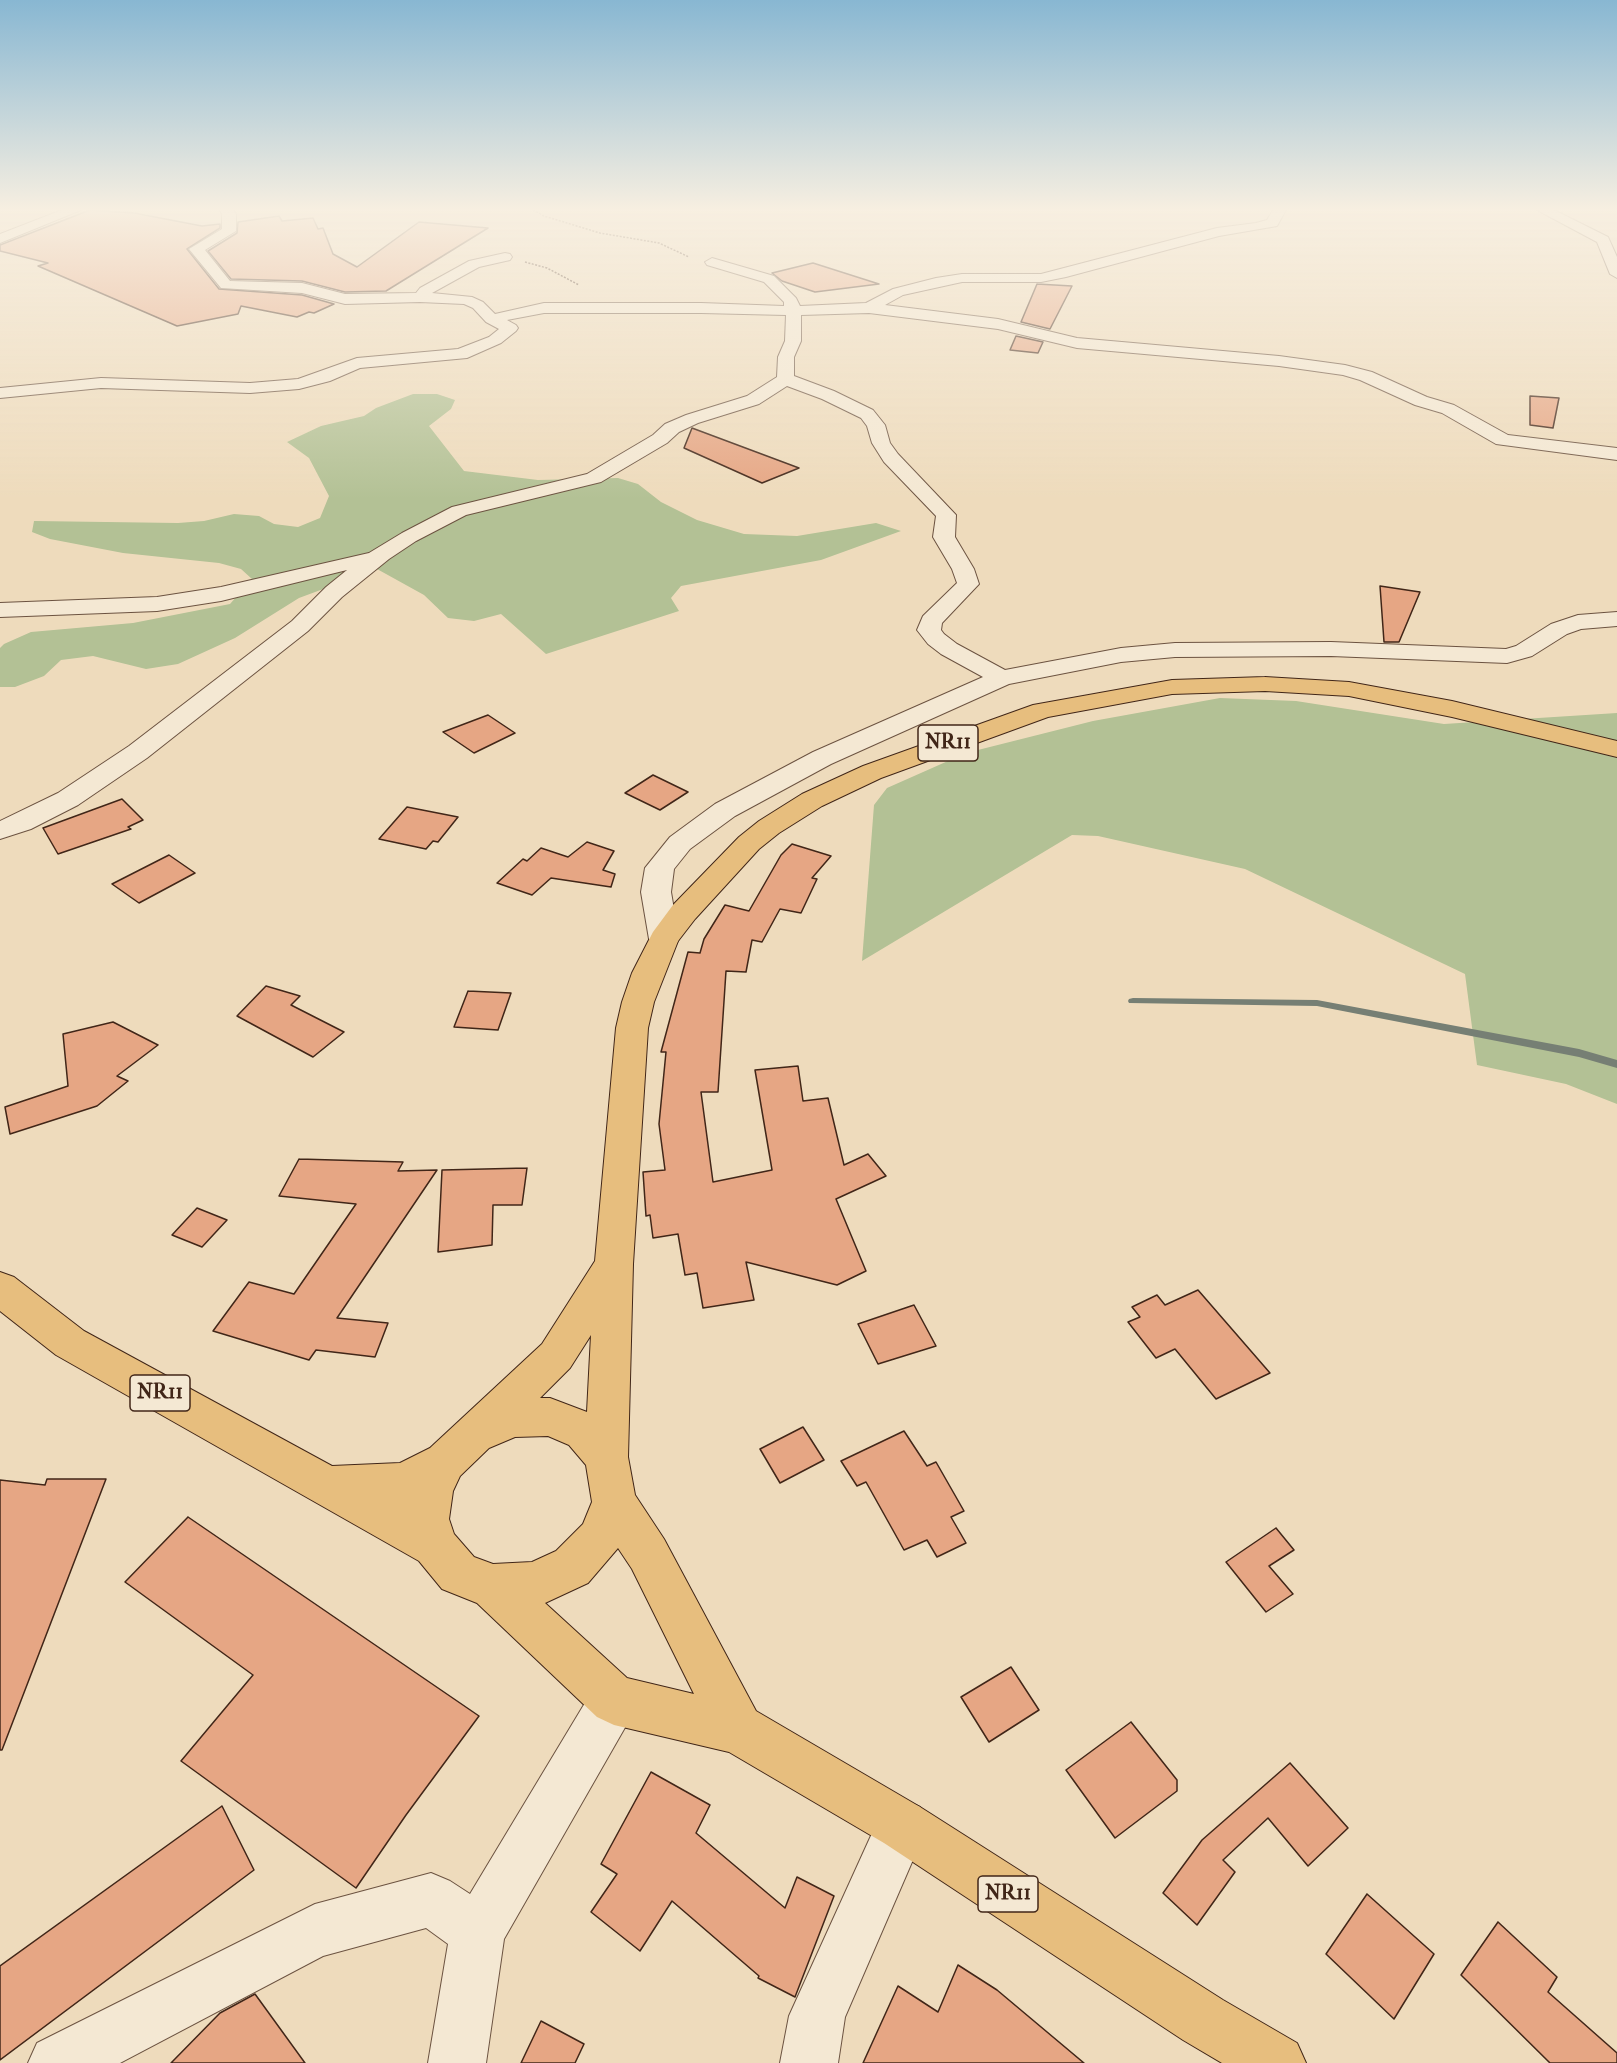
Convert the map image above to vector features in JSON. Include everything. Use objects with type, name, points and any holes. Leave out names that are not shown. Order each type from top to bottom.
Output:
[{"type":"highway","name":"NR11","points":[[606,1457],[614,1264],[632,1028],[648,973],[664,939],[684,912],[749,843],[791,813],[872,772],[1042,710],[1172,687],[1308,685],[1389,696],[1617,749]]},
{"type":"highway","name":"NR11","points":[[329,1486],[404,1483],[460,1448],[556,1356],[614,1264]]},
{"type":"highway","name":"NR11","points":[[0,1288],[70,1343],[435,1546]]},
{"type":"highway","points":[[614,1502],[600,1538],[572,1567],[534,1585],[493,1587],[458,1573],[435,1546],[427,1519],[431,1489],[460,1448],[512,1418],[550,1418],[584,1431],[606,1457],[614,1502],[648,1554],[738,1729]]},
{"type":"highway","name":"NR11","points":[[493,1587],[614,1700],[738,1729],[902,1825],[1203,2020],[1277,2063]]},
{"type":"street","points":[[0,393],[101,383],[250,388],[299,384],[324,377],[357,363],[461,354],[495,340],[510,328],[492,320],[479,306]]},
{"type":"street","points":[[785,379],[786,357],[794,332],[794,311],[792,306]]},
{"type":"street","points":[[492,320],[535,309],[555,308],[590,310],[700,308],[794,311],[869,308],[998,324],[1077,343],[1279,361],[1345,370],[1366,376],[1421,401],[1448,409],[1503,440],[1617,454]]},
{"type":"street","points":[[0,831],[68,799],[138,752],[300,626],[334,592],[381,554],[409,537],[459,511],[594,478],[660,439],[672,428],[753,399],[785,379]]},
{"type":"street","points":[[785,379],[828,395],[867,414],[876,425],[881,442],[891,458],[946,515],[944,537],[963,569],[968,584],[931,621],[929,630],[949,649],[1002,678]]},
{"type":"street","points":[[0,610],[157,604],[220,594],[348,566],[381,554]]},
{"type":"street","points":[[664,939],[656,892],[660,868],[680,843],[725,810],[822,758],[1002,678],[1121,655],[1175,650],[1331,649],[1507,656],[1524,651],[1559,629],[1578,622],[1617,619]]},
{"type":"street","points":[[458,2063],[478,1932],[614,1700]]},
{"type":"street","points":[[809,2063],[817,2016],[902,1825]]},
{"type":"street","points":[[57,2063],[315,1931],[432,1900],[478,1932]]},
{"type":"green space","points":[[413,394],[437,394],[455,400],[451,409],[429,426],[464,471],[538,480],[618,478],[638,484],[661,502],[697,520],[744,534],[797,536],[876,523],[901,531],[821,560],[681,586],[671,598],[679,611],[546,654],[501,614],[474,621],[448,618],[424,595],[377,569],[299,598],[235,638],[178,664],[146,669],[93,656],[61,660],[44,676],[15,687],[0,687],[0,648],[31,632],[133,623],[230,604],[252,579],[241,569],[219,563],[123,553],[50,539],[32,532],[34,521],[178,523],[204,521],[234,514],[259,516],[274,524],[298,527],[320,518],[329,496],[309,458],[287,442],[321,426],[364,416],[376,408]]},
{"type":"green space","points":[[1220,698],[1296,701],[1444,724],[1617,713],[1617,1104],[1566,1084],[1477,1065],[1465,974],[1245,869],[1098,836],[1072,835],[862,961],[874,805],[887,788],[966,753],[1093,721]]},
{"type":"building","points":[[131,306],[241,306],[238,314],[177,326]]},
{"type":"building","points":[[242,306],[329,306],[297,317]]},
{"type":"building","points":[[1028,306],[1062,306],[1050,329],[1021,322]]},
{"type":"building","points":[[1016,336],[1043,342],[1038,353],[1010,350]]},
{"type":"building","points":[[1530,396],[1559,398],[1553,428],[1530,425]]},
{"type":"building","points":[[692,428],[799,468],[762,483],[684,448]]},
{"type":"building","points":[[1380,586],[1420,592],[1399,642],[1384,642]]},
{"type":"building","points":[[488,715],[515,733],[474,753],[443,732]]},
{"type":"building","points":[[653,775],[688,792],[660,810],[625,793]]},
{"type":"building","points":[[122,799],[143,820],[128,827],[131,829],[58,854],[43,828]]},
{"type":"building","points":[[407,807],[458,817],[438,842],[433,841],[426,849],[379,839]]},
{"type":"building","points":[[587,842],[614,851],[603,870],[615,874],[611,887],[551,878],[532,895],[497,883],[523,859],[527,861],[541,848],[568,857]]},
{"type":"building","points":[[792,844],[831,856],[812,878],[817,879],[801,913],[780,909],[762,942],[752,940],[746,972],[726,971],[718,1092],[701,1092],[713,1182],[772,1170],[755,1070],[798,1066],[803,1101],[828,1098],[844,1165],[868,1154],[886,1176],[836,1199],[866,1271],[837,1285],[746,1262],[754,1300],[703,1308],[697,1273],[685,1275],[678,1234],[653,1238],[650,1215],[646,1216],[643,1172],[665,1170],[659,1124],[666,1052],[661,1052],[688,952],[700,953],[704,939],[725,905],[749,911],[781,855]]},
{"type":"building","points":[[169,855],[195,873],[139,903],[112,884]]},
{"type":"building","points":[[266,986],[300,996],[291,1005],[344,1032],[313,1057],[237,1016]]},
{"type":"building","points":[[468,991],[511,993],[498,1030],[454,1027]]},
{"type":"building","points":[[113,1022],[158,1045],[117,1076],[128,1081],[97,1106],[10,1134],[5,1107],[68,1086],[63,1034]]},
{"type":"building","points":[[299,1159],[403,1162],[398,1171],[437,1170],[337,1318],[388,1323],[375,1357],[316,1350],[309,1360],[213,1331],[249,1282],[294,1294],[356,1204],[279,1196]]},
{"type":"building","points":[[527,1168],[522,1205],[493,1205],[492,1245],[438,1252],[442,1170]]},
{"type":"building","points":[[197,1208],[227,1220],[202,1247],[172,1235]]},
{"type":"building","points":[[1198,1290],[1270,1373],[1216,1399],[1175,1349],[1156,1358],[1128,1322],[1140,1317],[1132,1307],[1157,1295],[1165,1305]]},
{"type":"building","points":[[914,1305],[936,1346],[878,1364],[858,1324]]},
{"type":"building","points":[[803,1427],[824,1460],[780,1483],[760,1449]]},
{"type":"building","points":[[904,1431],[927,1466],[936,1462],[964,1511],[951,1517],[966,1543],[937,1557],[927,1540],[904,1550],[866,1482],[857,1486],[841,1461]]},
{"type":"building","points":[[47,1479],[106,1479],[2,1750],[0,1750],[0,1480],[45,1485]]},
{"type":"building","points":[[188,1517],[479,1716],[356,1888],[181,1761],[253,1675],[125,1582]]},
{"type":"building","points":[[1276,1528],[1294,1550],[1269,1566],[1293,1594],[1266,1612],[1226,1562]]},
{"type":"building","points":[[1011,1667],[1039,1710],[989,1742],[961,1697]]},
{"type":"building","points":[[1131,1722],[1177,1780],[1177,1791],[1115,1838],[1066,1770]]},
{"type":"building","points":[[1290,1763],[1348,1828],[1308,1866],[1268,1818],[1223,1860],[1235,1872],[1197,1925],[1163,1893],[1202,1840]]},
{"type":"building","points":[[651,1772],[710,1805],[696,1833],[785,1908],[797,1877],[834,1896],[795,1997],[758,1978],[759,1976],[672,1901],[640,1951],[591,1912],[617,1874],[601,1864]]},
{"type":"building","points":[[222,1806],[254,1870],[0,2060],[0,1966]]},
{"type":"building","points":[[1367,1894],[1434,1954],[1394,2019],[1326,1954]]},
{"type":"building","points":[[1498,1922],[1557,1977],[1548,1992],[1617,2053],[1617,2063],[1550,2063],[1461,1975]]},
{"type":"building","points":[[958,1965],[997,1990],[1084,2063],[863,2063],[898,1986],[938,2012]]},
{"type":"building","points":[[255,1994],[305,2063],[171,2063],[220,2013]]},
{"type":"building","points":[[541,2021],[584,2044],[575,2063],[521,2063]]},
{"type":"waterway","points":[[1133,1001],[1317,1003],[1579,1053],[1617,1064]]}]
